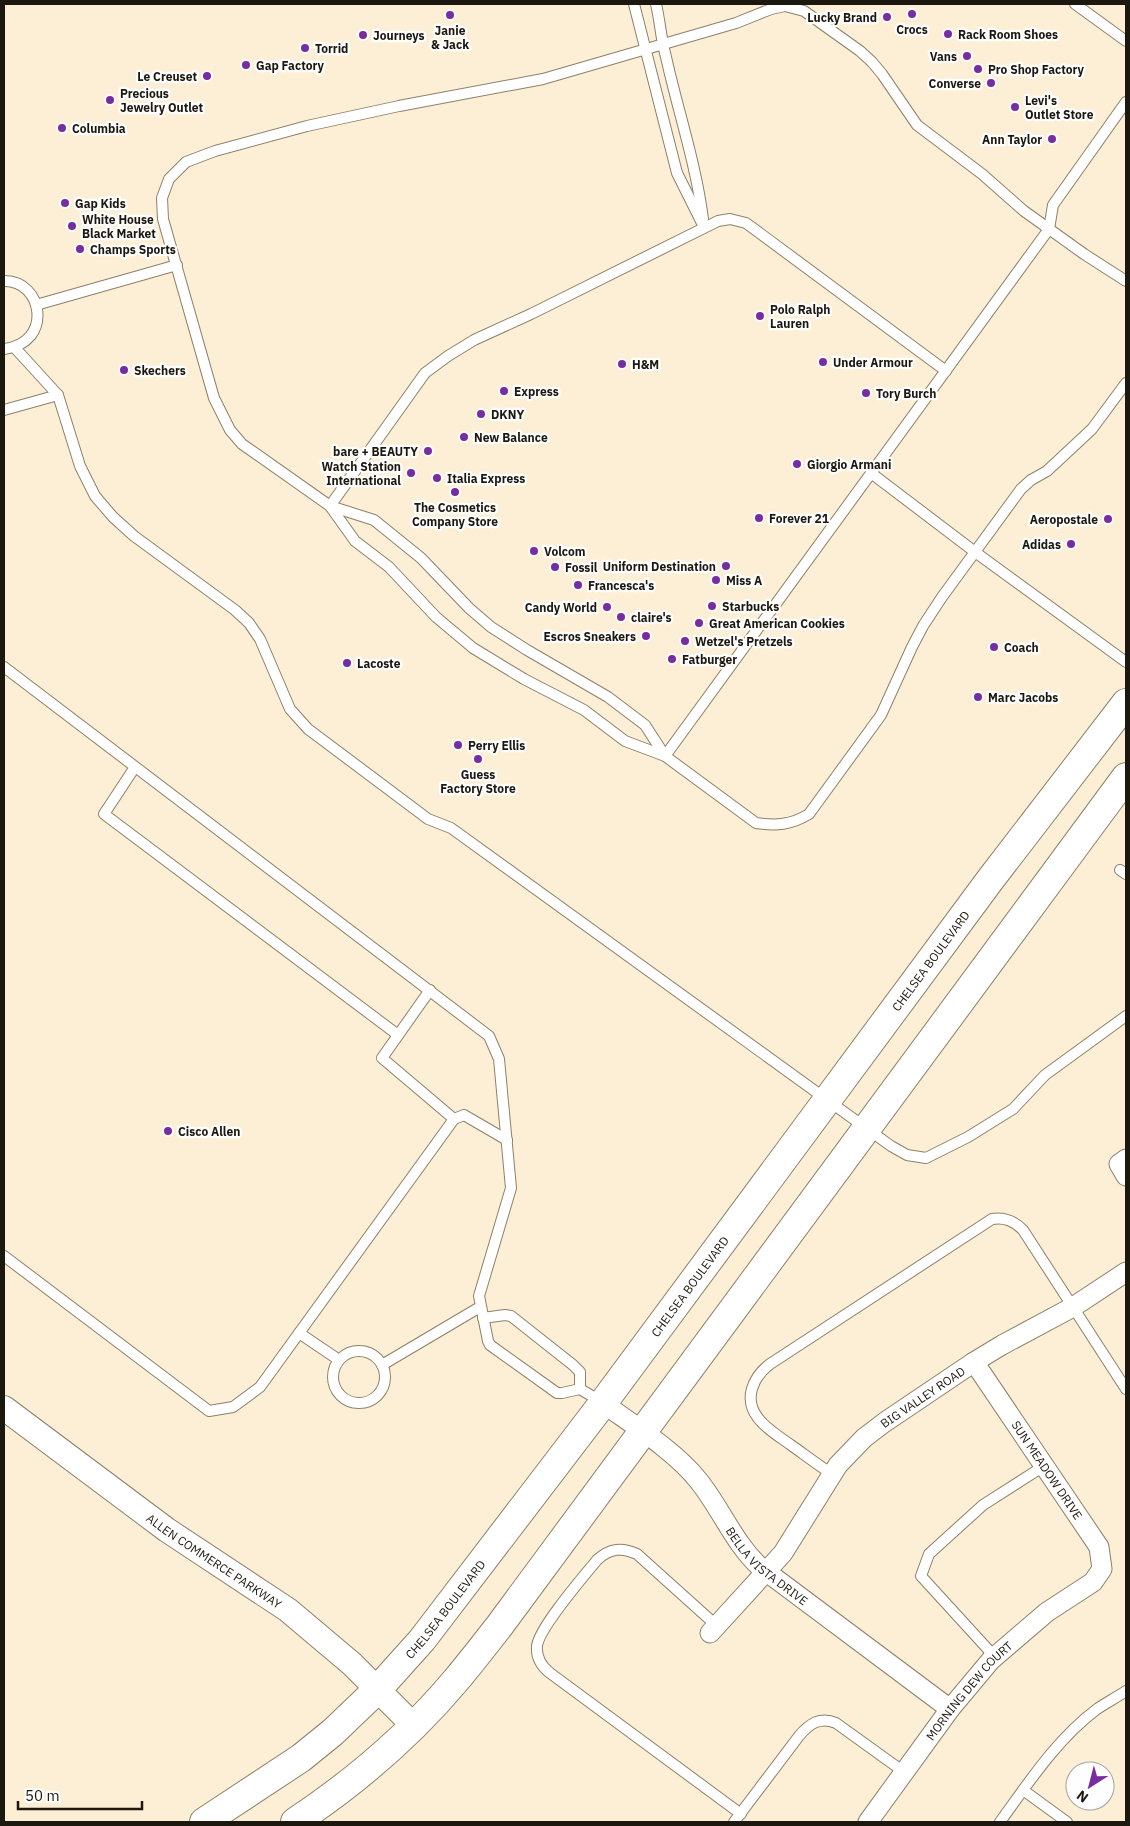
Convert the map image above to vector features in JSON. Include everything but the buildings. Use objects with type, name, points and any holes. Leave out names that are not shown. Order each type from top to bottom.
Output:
[{"type":"main road","name":"CHELSEA BOULEVARD","points":[[204,1822],[300,1758],[344,1723],[378,1689],[431,1628],[603,1403],[990,880],[1126,703]]},
{"type":"main road","points":[[296,1822],[368,1768],[413,1725],[456,1680],[500,1625],[1126,777]]},
{"type":"street","name":"BIG VALLEY ROAD","points":[[713,1630],[790,1543],[832,1474],[854,1446],[875,1429],[974,1362],[1073,1307],[1126,1272]]},
{"type":"street","name":"SUN MEADOW DRIVE","points":[[974,1362],[1099,1547],[1102,1569],[1094,1582]]},
{"type":"street","name":"BELLA VISTA DRIVE","points":[[603,1403],[674,1457],[696,1477],[753,1561],[950,1709]]},
{"type":"street","name":"ALLEN COMMERCE PARKWAY","points":[[4,1408],[166,1530],[281,1606],[331,1646],[378,1689],[413,1725]]},
{"type":"street","name":"MORNING DEW COURT","points":[[868,1822],[950,1709],[995,1657],[1047,1612],[1094,1582]]},
{"type":"lane","points":[[634,4],[644,49],[664,118],[676,174],[704,227]]},
{"type":"lane","points":[[656,4],[663,44],[700,194],[704,227]]},
{"type":"lane","points":[[1075,4],[1124,36]]},
{"type":"lane","points":[[665,756],[645,725],[608,697],[491,627],[469,608],[422,558],[374,520],[330,506],[242,444],[230,430],[214,398],[163,219],[162,198],[169,178],[186,162],[215,151],[270,135],[399,106],[543,79],[736,23],[778,7],[792,7],[804,11],[872,62],[917,125],[982,174],[1024,211],[1084,254],[1126,281]]},
{"type":"lane","points":[[665,756],[1049,229],[1053,205],[1126,102]]},
{"type":"lane","points":[[330,506],[425,373],[448,356],[474,340],[531,314],[718,221],[730,219],[746,223],[946,371]]},
{"type":"lane","points":[[36,306],[176,265]]},
{"type":"lane","points":[[4,281],[20,285],[30,294],[36,306],[38,318],[34,331],[26,341],[15,348],[4,349]]},
{"type":"lane","points":[[15,348],[58,395],[80,466],[95,496],[113,517],[134,536],[235,610],[249,623],[260,639],[290,709],[308,729],[428,820],[451,828],[867,1129],[907,1155],[926,1158],[968,1137],[1013,1109],[1044,1075],[1126,1016]]},
{"type":"lane","points":[[330,506],[355,541],[389,567],[436,617],[474,648],[524,680],[584,710],[625,741],[665,756],[756,823],[772,826],[785,825],[798,821],[809,814],[881,716],[923,626],[1021,489],[1031,480],[1047,471],[1092,429],[1126,383]]},
{"type":"lane","points":[[4,410],[58,395]]},
{"type":"lane","points":[[871,473],[975,552],[1126,662]]},
{"type":"lane","points":[[4,667],[490,1036],[499,1059],[511,1188],[479,1296],[490,1345],[557,1393],[580,1389],[603,1403]]},
{"type":"lane","points":[[135,767],[104,814],[398,1035]]},
{"type":"lane","points":[[430,990],[382,1058],[454,1119]]},
{"type":"lane","points":[[4,1256],[210,1411],[233,1408],[260,1387],[454,1119],[464,1116],[507,1140]]},
{"type":"lane","points":[[832,1474],[757,1417],[751,1402],[752,1387],[757,1376],[770,1364],[992,1219],[998,1218],[1011,1221],[1023,1230],[1126,1389]]},
{"type":"lane","points":[[382,1365],[480,1307]]},
{"type":"lane","points":[[483,1318],[505,1314],[510,1316],[580,1372],[580,1389]]},
{"type":"lane","points":[[299,1333],[339,1360]]},
{"type":"lane","points":[[362,1351],[377,1358],[382,1365],[384,1381],[376,1396],[369,1401],[352,1402],[338,1392],[334,1384],[333,1375],[339,1360],[345,1354],[362,1351]]},
{"type":"lane","points":[[995,1657],[921,1576],[929,1554],[983,1505],[1044,1466]]},
{"type":"lane","points":[[713,1630],[637,1554],[629,1550],[616,1549],[603,1554],[596,1560],[546,1626],[538,1641],[538,1657],[540,1664],[550,1674],[737,1818],[799,1736],[816,1721],[830,1720],[836,1723],[904,1772]]},
{"type":"lane","points":[[1000,1822],[1043,1762],[1067,1736],[1096,1710],[1126,1691]]},
{"type":"lane","points":[[1023,1790],[1067,1822]]},
{"type":"place","name":"Crocs","points":[[912,14]]},
{"type":"place","name":"Janie & Jack","points":[[450,15]]},
{"type":"place","name":"Lucky Brand","points":[[887,17]]},
{"type":"place","name":"Rack Room Shoes","points":[[948,34]]},
{"type":"place","name":"Journeys","points":[[363,35]]},
{"type":"place","name":"Torrid","points":[[305,48]]},
{"type":"place","name":"Vans","points":[[967,56]]},
{"type":"place","name":"Gap Factory","points":[[246,65]]},
{"type":"place","name":"Pro Shop Factory","points":[[978,69]]},
{"type":"place","name":"Le Creuset","points":[[207,76]]},
{"type":"place","name":"Converse","points":[[991,83]]},
{"type":"place","name":"Precious Jewelry Outlet","points":[[110,100]]},
{"type":"place","name":"Levi's Outlet Store","points":[[1015,107]]},
{"type":"place","name":"Columbia","points":[[62,128]]},
{"type":"place","name":"Ann Taylor","points":[[1052,139]]},
{"type":"place","name":"Gap Kids","points":[[65,203]]},
{"type":"place","name":"White House Black Market","points":[[72,226]]},
{"type":"place","name":"Champs Sports","points":[[80,249]]},
{"type":"place","name":"Polo Ralph Lauren","points":[[760,316]]},
{"type":"place","name":"Under Armour","points":[[823,362]]},
{"type":"place","name":"H&M","points":[[622,364]]},
{"type":"place","name":"Skechers","points":[[124,370]]},
{"type":"place","name":"Express","points":[[504,391]]},
{"type":"place","name":"Tory Burch","points":[[866,393]]},
{"type":"place","name":"DKNY","points":[[481,414]]},
{"type":"place","name":"New Balance","points":[[464,437]]},
{"type":"place","name":"bare + BEAUTY","points":[[428,451]]},
{"type":"place","name":"Giorgio Armani","points":[[797,464]]},
{"type":"place","name":"Watch Station International","points":[[411,473]]},
{"type":"place","name":"Italia Express","points":[[437,478]]},
{"type":"place","name":"The Cosmetics Company Store","points":[[455,492]]},
{"type":"place","name":"Forever 21","points":[[759,518]]},
{"type":"place","name":"Aeropostale","points":[[1108,519]]},
{"type":"place","name":"Adidas","points":[[1071,544]]},
{"type":"place","name":"Volcom","points":[[534,551]]},
{"type":"place","name":"Uniform Destination","points":[[726,566]]},
{"type":"place","name":"Fossil","points":[[555,567]]},
{"type":"place","name":"Miss A","points":[[716,580]]},
{"type":"place","name":"Francesca's","points":[[578,585]]},
{"type":"place","name":"Starbucks","points":[[712,606]]},
{"type":"place","name":"Candy World","points":[[607,607]]},
{"type":"place","name":"claire's","points":[[621,617]]},
{"type":"place","name":"Great American Cookies","points":[[699,623]]},
{"type":"place","name":"Escros Sneakers","points":[[646,636]]},
{"type":"place","name":"Wetzel's Pretzels","points":[[685,641]]},
{"type":"place","name":"Coach","points":[[994,647]]},
{"type":"place","name":"Fatburger","points":[[672,659]]},
{"type":"place","name":"Lacoste","points":[[347,663]]},
{"type":"place","name":"Marc Jacobs","points":[[978,697]]},
{"type":"place","name":"Perry Ellis","points":[[458,745]]},
{"type":"place","name":"Guess Factory Store","points":[[478,759]]},
{"type":"place","name":"Cisco Allen","points":[[168,1131]]}]
